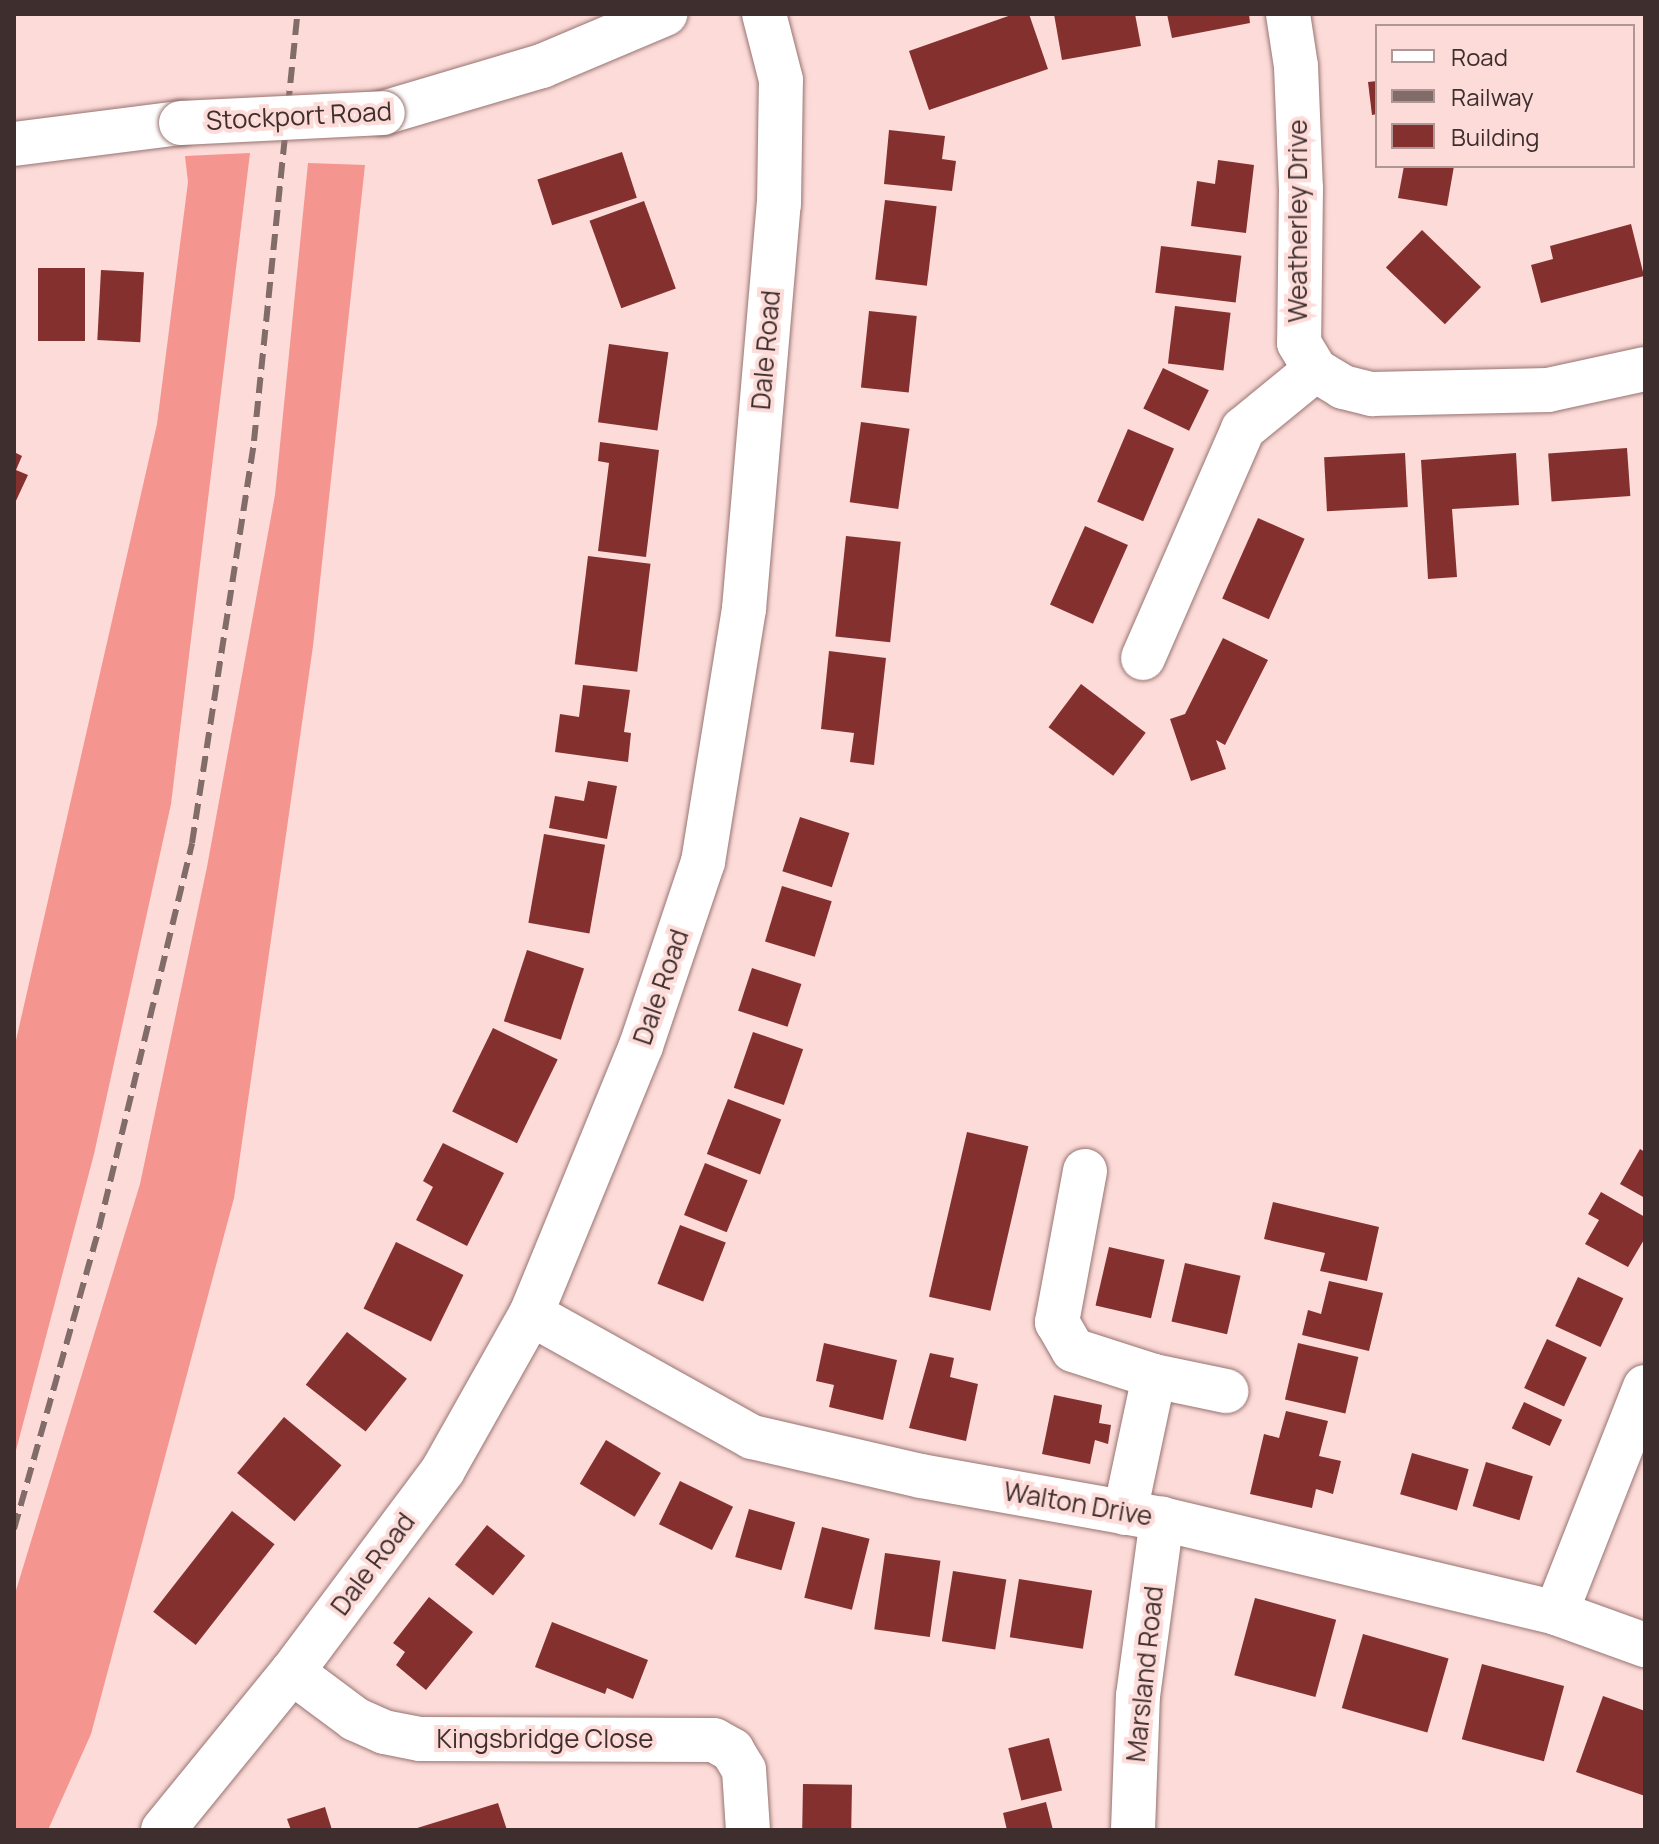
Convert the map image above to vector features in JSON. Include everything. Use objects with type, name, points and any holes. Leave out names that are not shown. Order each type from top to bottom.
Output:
[{"type":"street","name":"Stockport Road","points":[[14,144],[181,123],[383,113],[542,66],[665,14]]},
{"type":"street","name":"Dale Road","points":[[163,1830],[292,1672],[443,1470],[531,1314],[641,1046],[703,862],[744,609],[779,204],[781,80],[764,14]]},
{"type":"street","name":"Weatherley Drive","points":[[1288,14],[1296,66],[1301,188],[1299,343],[1315,370]]},
{"type":"street","points":[[1143,658],[1243,429],[1315,370],[1343,387],[1372,394],[1548,390],[1645,369]]},
{"type":"street","points":[[1085,1171],[1057,1307],[1062,1337],[1089,1359],[1226,1391]]},
{"type":"street","name":"Walton Drive","points":[[531,1314],[752,1437],[921,1476],[1144,1516],[1556,1613],[1645,1645]]},
{"type":"street","name":"Marsland Road","points":[[1133,1830],[1144,1516],[1154,1376]]},
{"type":"street","points":[[1556,1613],[1645,1387]]},
{"type":"street","name":"Kingsbridge Close","points":[[292,1672],[355,1719],[384,1732],[420,1739],[714,1740],[732,1750],[744,1770],[748,1830]]},
{"type":"shaded area","points":[[250,153],[171,804],[94,1154],[14,1458],[14,1049],[157,424],[188,182],[185,156]]},
{"type":"shaded area","points":[[308,163],[365,165],[313,646],[234,1198],[91,1734],[48,1830],[14,1830],[14,1597],[140,1184],[207,867],[275,495]]},
{"type":"building","points":[[1014,14],[1029,14],[1048,69],[929,110],[909,51]]},
{"type":"building","points":[[1054,14],[1135,14],[1141,46],[1062,60]]},
{"type":"building","points":[[1167,14],[1249,14],[1250,23],[1172,38]]},
{"type":"building","points":[[1375,81],[1375,114],[1372,115],[1368,82]]},
{"type":"building","points":[[889,130],[945,136],[942,159],[956,161],[952,191],[884,184]]},
{"type":"building","points":[[622,152],[637,198],[552,225],[537,180]]},
{"type":"building","points":[[1218,160],[1254,165],[1246,233],[1191,226],[1197,181],[1215,184]]},
{"type":"building","points":[[1404,168],[1454,168],[1447,206],[1398,198]]},
{"type":"building","points":[[885,200],[937,206],[927,286],[875,279]]},
{"type":"building","points":[[644,201],[676,288],[621,308],[589,221]]},
{"type":"building","points":[[1631,224],[1644,276],[1541,303],[1531,265],[1553,259],[1550,246]]},
{"type":"building","points":[[1422,230],[1481,287],[1445,324],[1386,267]]},
{"type":"building","points":[[1161,246],[1241,256],[1236,303],[1155,293]]},
{"type":"building","points":[[38,268],[85,268],[85,341],[38,341]]},
{"type":"building","points":[[101,270],[144,272],[140,342],[97,340]]},
{"type":"building","points":[[1175,306],[1231,313],[1224,370],[1168,364]]},
{"type":"building","points":[[869,311],[917,316],[909,393],[861,388]]},
{"type":"building","points":[[609,344],[668,352],[657,431],[598,422]]},
{"type":"building","points":[[1163,368],[1209,390],[1189,431],[1143,408]]},
{"type":"building","points":[[861,422],[910,429],[898,509],[850,502]]},
{"type":"building","points":[[1128,429],[1174,449],[1143,521],[1097,502]]},
{"type":"building","points":[[600,442],[659,450],[646,557],[598,551],[609,463],[598,461]]},
{"type":"building","points":[[1627,448],[1630,496],[1552,501],[1548,454]]},
{"type":"building","points":[[14,452],[22,456],[16,470],[28,475],[14,505]]},
{"type":"building","points":[[1405,453],[1408,507],[1327,511],[1324,457]]},
{"type":"building","points":[[1516,453],[1519,505],[1452,509],[1457,577],[1428,579],[1421,460]]},
{"type":"building","points":[[1258,518],[1305,539],[1269,619],[1222,598]]},
{"type":"building","points":[[1085,526],[1128,545],[1093,624],[1050,605]]},
{"type":"building","points":[[846,536],[901,542],[890,642],[835,636]]},
{"type":"building","points":[[588,556],[651,564],[637,672],[575,664]]},
{"type":"building","points":[[1223,638],[1268,660],[1225,745],[1216,740],[1226,769],[1191,781],[1170,719],[1185,714]]},
{"type":"building","points":[[829,651],[886,658],[874,765],[850,762],[854,733],[821,729]]},
{"type":"building","points":[[1081,684],[1146,733],[1113,776],[1049,727]]},
{"type":"building","points":[[583,685],[630,690],[624,732],[631,733],[628,762],[555,752],[560,714],[579,717]]},
{"type":"building","points":[[588,781],[617,786],[607,839],[549,828],[555,796],[584,801]]},
{"type":"building","points":[[800,817],[849,833],[832,887],[782,871]]},
{"type":"building","points":[[544,834],[605,845],[589,933],[528,923]]},
{"type":"building","points":[[782,886],[832,901],[815,957],[765,941]]},
{"type":"building","points":[[527,950],[584,969],[561,1040],[504,1021]]},
{"type":"building","points":[[752,968],[801,984],[788,1027],[738,1011]]},
{"type":"building","points":[[493,1028],[558,1060],[517,1143],[452,1112]]},
{"type":"building","points":[[753,1032],[803,1049],[784,1105],[734,1088]]},
{"type":"building","points":[[728,1099],[781,1119],[760,1175],[707,1154]]},
{"type":"building","points":[[967,1132],[1028,1146],[990,1311],[929,1297]]},
{"type":"building","points":[[443,1143],[504,1173],[467,1246],[416,1220],[433,1187],[423,1181]]},
{"type":"building","points":[[1640,1149],[1645,1152],[1645,1198],[1620,1184]]},
{"type":"building","points":[[705,1163],[748,1180],[727,1232],[684,1215]]},
{"type":"building","points":[[1601,1192],[1645,1217],[1645,1238],[1628,1267],[1585,1244],[1599,1220],[1588,1214]]},
{"type":"building","points":[[1273,1202],[1379,1227],[1367,1281],[1320,1271],[1325,1253],[1264,1239]]},
{"type":"building","points":[[680,1225],[726,1243],[703,1301],[657,1284]]},
{"type":"building","points":[[396,1242],[463,1275],[431,1341],[364,1309]]},
{"type":"building","points":[[1109,1247],[1165,1260],[1151,1318],[1096,1305]]},
{"type":"building","points":[[1185,1263],[1241,1276],[1227,1334],[1172,1321]]},
{"type":"building","points":[[1578,1277],[1623,1298],[1600,1347],[1555,1326]]},
{"type":"building","points":[[1329,1281],[1383,1293],[1369,1351],[1302,1335],[1308,1310],[1321,1314]]},
{"type":"building","points":[[347,1332],[407,1379],[366,1432],[306,1385]]},
{"type":"building","points":[[1547,1339],[1587,1358],[1564,1407],[1524,1388]]},
{"type":"building","points":[[824,1343],[897,1360],[883,1420],[829,1407],[834,1385],[816,1381]]},
{"type":"building","points":[[1298,1343],[1358,1357],[1345,1413],[1285,1400]]},
{"type":"building","points":[[930,1353],[954,1358],[950,1377],[978,1384],[966,1441],[909,1428]]},
{"type":"building","points":[[1054,1395],[1102,1405],[1099,1423],[1111,1425],[1108,1444],[1095,1440],[1090,1464],[1042,1454]]},
{"type":"building","points":[[1524,1402],[1562,1420],[1550,1446],[1512,1428]]},
{"type":"building","points":[[1286,1411],[1328,1421],[1319,1456],[1341,1461],[1333,1494],[1316,1489],[1312,1508],[1250,1494],[1264,1434],[1279,1438]]},
{"type":"building","points":[[284,1417],[341,1465],[295,1521],[237,1473]]},
{"type":"building","points":[[606,1440],[661,1473],[635,1517],[580,1484]]},
{"type":"building","points":[[1412,1453],[1469,1469],[1457,1511],[1400,1494]]},
{"type":"building","points":[[1486,1462],[1533,1476],[1519,1520],[1473,1506]]},
{"type":"building","points":[[680,1481],[733,1507],[712,1550],[659,1524]]},
{"type":"building","points":[[749,1509],[795,1522],[781,1570],[735,1557]]},
{"type":"building","points":[[232,1511],[275,1544],[196,1645],[153,1612]]},
{"type":"building","points":[[487,1525],[525,1556],[493,1595],[455,1565]]},
{"type":"building","points":[[822,1527],[870,1539],[852,1610],[804,1598]]},
{"type":"building","points":[[885,1553],[940,1561],[930,1637],[874,1629]]},
{"type":"building","points":[[953,1571],[1006,1579],[995,1650],[942,1641]]},
{"type":"building","points":[[1019,1579],[1092,1591],[1083,1649],[1010,1637]]},
{"type":"building","points":[[429,1597],[473,1632],[426,1690],[396,1665],[405,1652],[393,1643]]},
{"type":"building","points":[[1255,1598],[1336,1620],[1315,1697],[1234,1675]]},
{"type":"building","points":[[552,1622],[648,1660],[633,1699],[607,1688],[605,1694],[535,1667]]},
{"type":"building","points":[[1363,1634],[1449,1659],[1427,1733],[1342,1708]]},
{"type":"building","points":[[1482,1664],[1564,1686],[1544,1761],[1462,1739]]},
{"type":"building","points":[[1603,1696],[1645,1711],[1645,1796],[1576,1772]]},
{"type":"building","points":[[1049,1738],[1062,1790],[1021,1801],[1008,1748]]},
{"type":"building","points":[[803,1784],[852,1785],[851,1830],[802,1830]]},
{"type":"building","points":[[1046,1802],[1053,1830],[1007,1830],[1003,1813]]},
{"type":"building","points":[[498,1803],[507,1830],[414,1830],[414,1829]]},
{"type":"building","points":[[325,1807],[332,1830],[291,1830],[287,1819]]},
{"type":"railway","points":[[14,1529],[99,1228],[192,843],[254,441],[297,14]]}]
